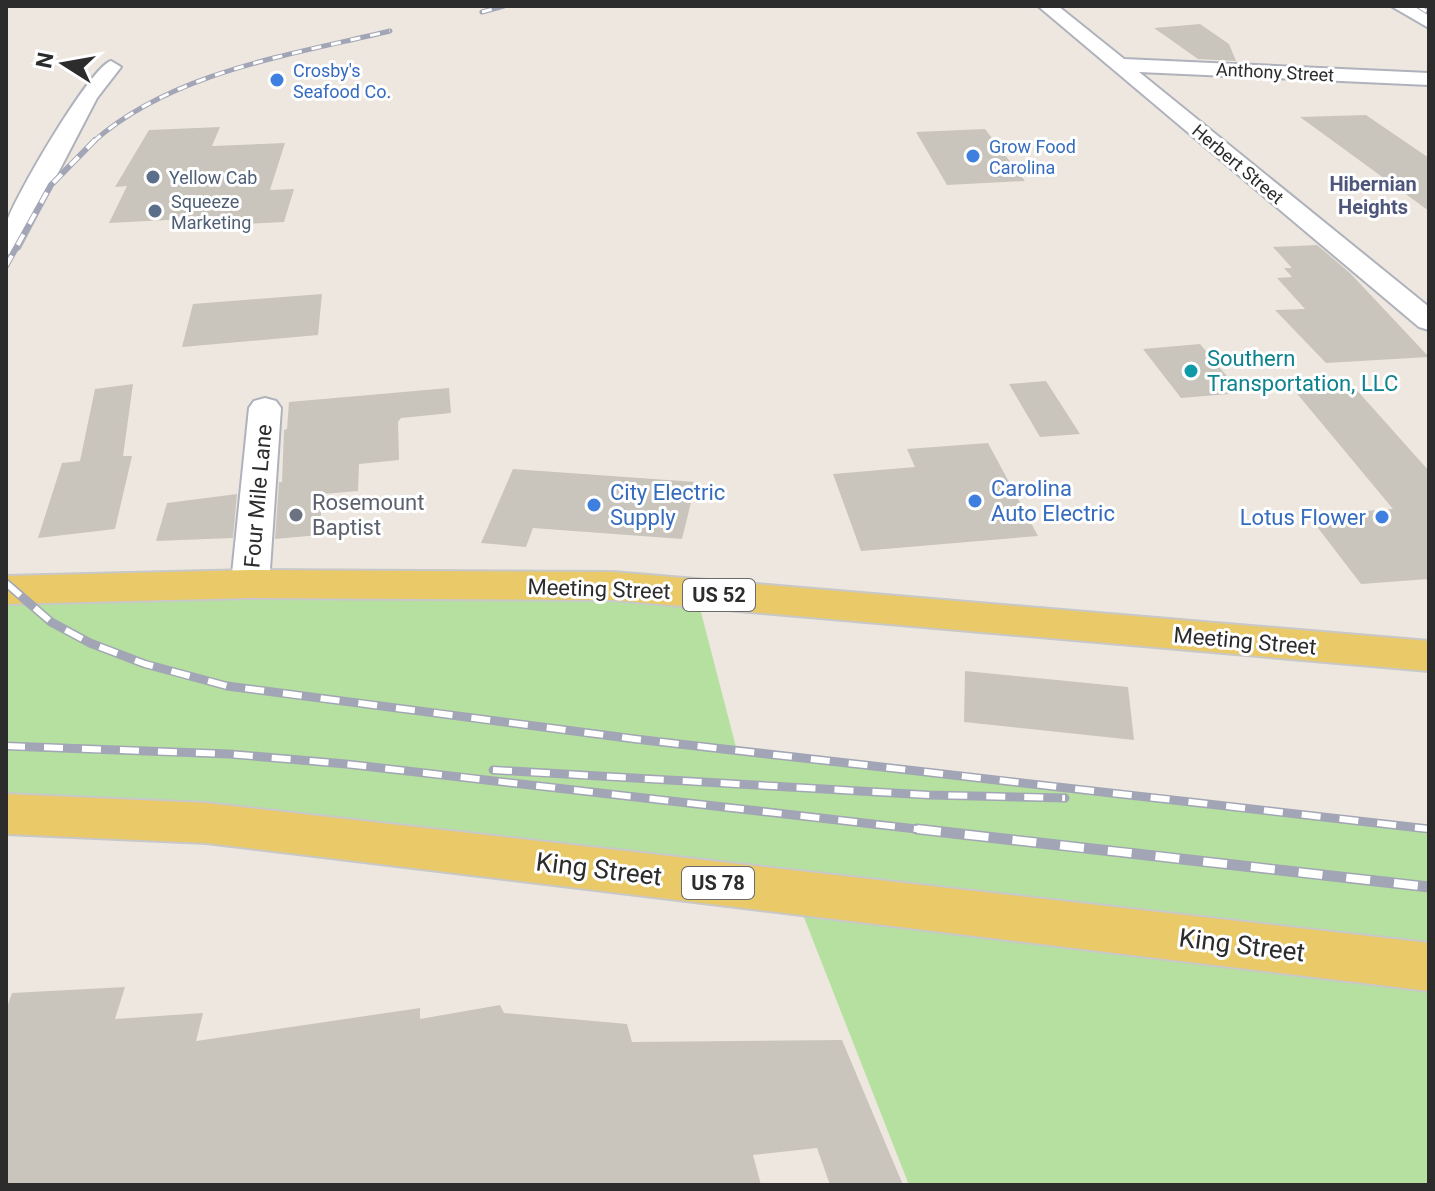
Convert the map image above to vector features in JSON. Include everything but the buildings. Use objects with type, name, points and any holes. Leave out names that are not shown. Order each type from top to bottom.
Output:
[{"type":"main road","name":"Meeting Street","points":[[6,590],[250,584],[613,586],[1429,656]]},
{"type":"main road","name":"King Street","points":[[6,814],[206,823],[1429,967]]},
{"type":"street","name":"Herbert Street","points":[[1047,6],[1429,321]]},
{"type":"street","points":[[1400,6],[1429,22]]},
{"type":"street","name":"Anthony Street","points":[[1121,65],[1429,79]]},
{"type":"street","points":[[6,248],[87,96],[111,67]]},
{"type":"street","name":"Four Mile Lane","points":[[250,584],[265,408]]},
{"type":"green space","points":[[6,589],[696,593],[737,751],[1429,829],[1429,1185],[909,1185],[794,892],[6,814]]},
{"type":"railway","points":[[482,12],[504,6]]},
{"type":"railway","points":[[1418,6],[1429,13]]},
{"type":"railway","points":[[93,142],[124,118],[195,82],[273,58],[390,31]]},
{"type":"railway","points":[[6,266],[51,185],[93,142]]},
{"type":"railway","points":[[6,583],[51,622],[90,643],[145,664],[227,686],[635,739],[1429,829]]},
{"type":"railway","points":[[6,746],[229,754],[346,764],[934,831]]},
{"type":"railway","points":[[493,770],[929,795],[1065,798]]},
{"type":"railway","points":[[917,829],[1429,887]]},
{"type":"place","name":"Crosby's Seafood Co.","points":[[277,80]]},
{"type":"place","name":"Grow Food Carolina","points":[[973,156]]},
{"type":"place","name":"Yellow Cab","points":[[153,177]]},
{"type":"place","name":"Squeeze Marketing","points":[[155,211]]},
{"type":"place","name":"Southern Transportation, LLC","points":[[1191,371]]},
{"type":"place","name":"Carolina Auto Electric","points":[[975,501]]},
{"type":"place","name":"City Electric Supply","points":[[594,505]]},
{"type":"place","name":"Rosemount Baptist","points":[[296,515]]},
{"type":"place","name":"Lotus Flower","points":[[1382,517]]},
{"type":"district","name":"Hibernian Heights","points":[[1373,196]]}]
